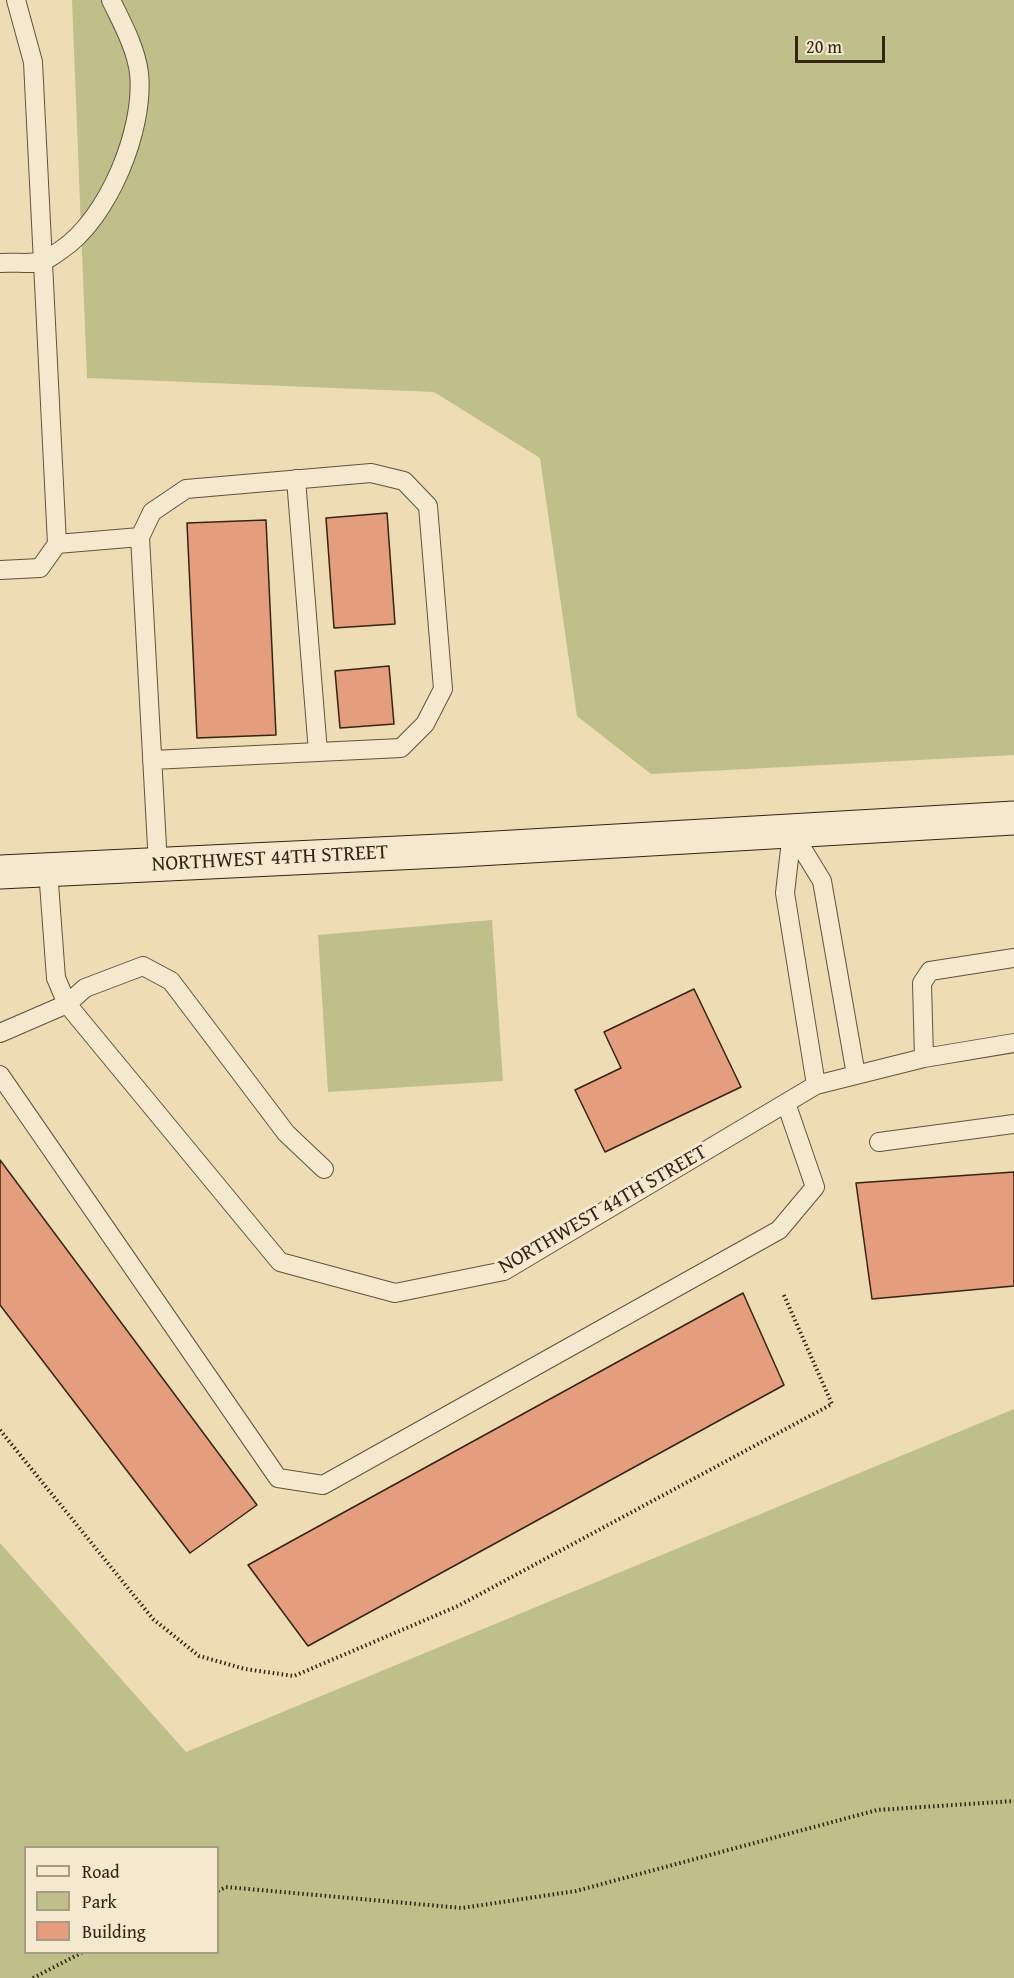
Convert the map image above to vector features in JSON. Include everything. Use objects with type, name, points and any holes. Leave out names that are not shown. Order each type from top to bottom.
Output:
[{"type":"street","name":"NORTHWEST 44TH STREET","points":[[0,872],[792,832],[1014,818]]},
{"type":"lane","points":[[0,570],[40,568],[57,544],[33,62],[16,0]]},
{"type":"lane","points":[[0,262],[43,262],[74,241],[105,201],[128,153],[137,107],[139,72],[128,37],[111,0]]},
{"type":"lane","points":[[152,760],[401,748],[425,724],[443,689],[428,506],[404,481],[371,473],[186,489],[152,512],[140,537],[152,760],[158,865]]},
{"type":"lane","points":[[296,479],[318,752]]},
{"type":"lane","points":[[57,544],[140,537]]},
{"type":"lane","points":[[792,832],[822,881],[856,1075]]},
{"type":"lane","points":[[792,832],[785,893],[816,1085]]},
{"type":"lane","name":"NORTHWEST 44TH STREET","points":[[48,870],[56,978],[67,1004],[280,1262],[395,1293],[504,1271],[816,1085],[924,1058],[1014,1043]]},
{"type":"lane","points":[[924,1058],[922,983],[930,971],[1014,958]]},
{"type":"lane","points":[[0,1033],[67,1004],[85,988],[143,966],[171,981],[286,1133],[324,1169]]},
{"type":"lane","points":[[0,1075],[278,1478],[323,1485],[779,1230],[815,1187],[786,1103]]},
{"type":"lane","points":[[879,1142],[1014,1124]]},
{"type":"path","points":[[0,1430],[153,1619],[199,1656],[245,1669],[294,1676],[458,1606],[832,1404],[783,1293]]},
{"type":"path","points":[[219,1890],[226,1887],[462,1908],[576,1892],[877,1810],[1014,1801]]},
{"type":"path","points":[[33,1978],[81,1954]]},
{"type":"green space","points":[[72,0],[1014,0],[1014,755],[651,774],[577,716],[540,458],[434,392],[87,378]]},
{"type":"green space","points":[[492,920],[503,1081],[328,1092],[318,935]]},
{"type":"green space","points":[[1014,1409],[1014,1978],[0,1978],[0,1543],[186,1752]]},
{"type":"building","points":[[387,513],[395,624],[334,628],[326,518]]},
{"type":"building","points":[[266,520],[276,735],[197,738],[187,523]]},
{"type":"building","points":[[389,666],[394,724],[340,728],[335,671]]},
{"type":"building","points":[[694,989],[741,1087],[605,1152],[575,1090],[621,1068],[604,1032]]},
{"type":"building","points":[[0,1160],[257,1505],[190,1553],[0,1305]]},
{"type":"building","points":[[1014,1172],[1014,1286],[872,1299],[856,1183]]},
{"type":"building","points":[[743,1293],[784,1385],[308,1646],[248,1565]]}]
